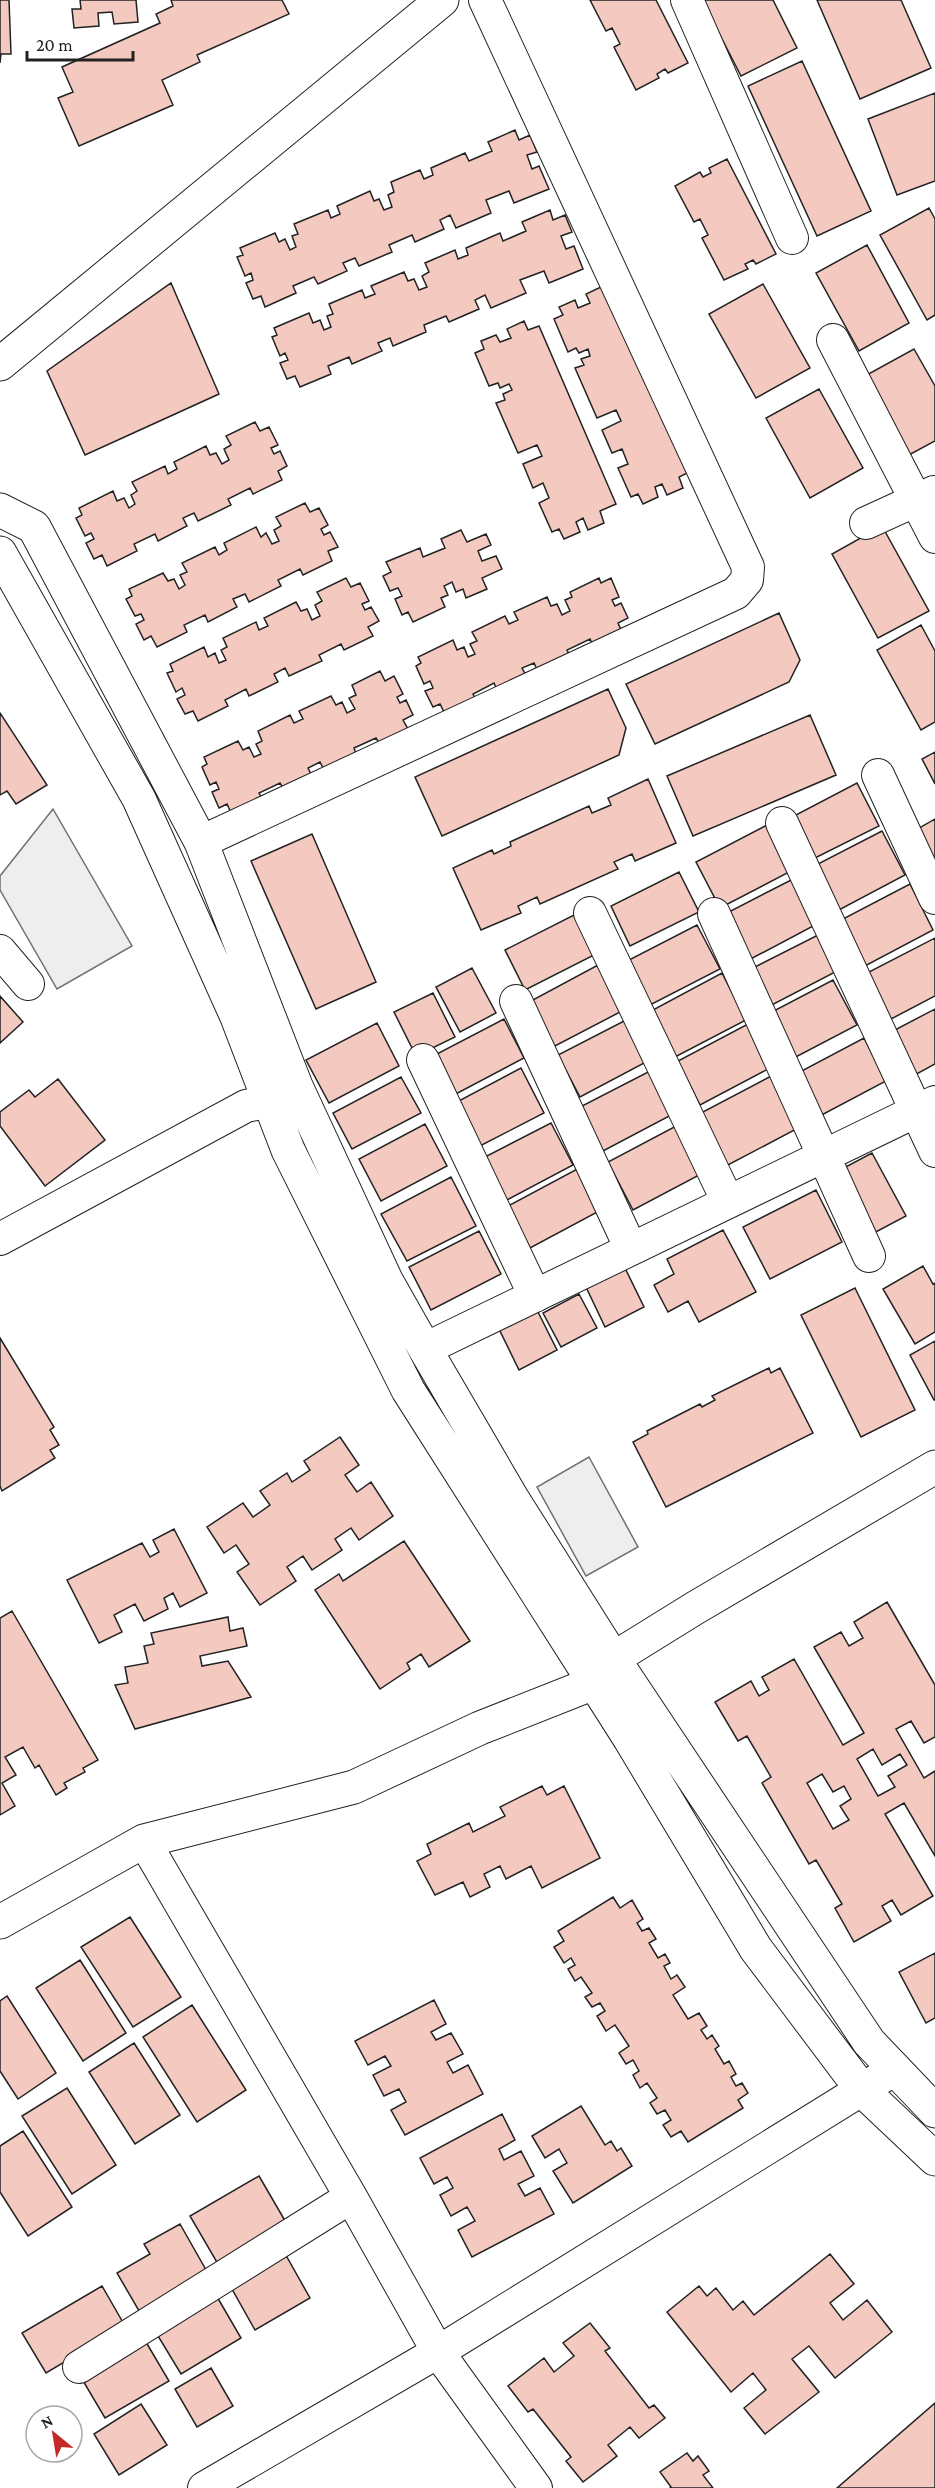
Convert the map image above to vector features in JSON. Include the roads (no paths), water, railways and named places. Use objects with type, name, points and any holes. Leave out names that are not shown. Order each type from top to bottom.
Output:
[{"type":"street","points":[[0,364],[442,0]]},
{"type":"street","points":[[201,842],[736,593],[747,580],[748,567],[485,0]]},
{"type":"street","points":[[687,0],[792,238]]},
{"type":"street","points":[[832,340],[925,497],[935,537]]},
{"type":"street","points":[[866,523],[925,497]]},
{"type":"street","points":[[0,510],[34,527],[201,842],[283,1094],[288,1150],[408,1390],[604,1677],[869,2042],[935,2111]]},
{"type":"street","points":[[0,553],[139,799],[237,1017],[283,1094],[425,1349],[513,1498],[604,1677],[756,1949],[862,2090],[935,2159]]},
{"type":"street","points":[[878,775],[935,898]]},
{"type":"street","points":[[782,823],[925,1107],[935,1151]]},
{"type":"street","points":[[590,913],[728,1202]]},
{"type":"street","points":[[714,914],[869,1256]]},
{"type":"street","points":[[0,951],[28,984]]},
{"type":"street","points":[[516,1001],[631,1249]]},
{"type":"street","points":[[423,1060],[535,1296]]},
{"type":"street","points":[[0,1239],[246,1106],[283,1094]]},
{"type":"street","points":[[425,1349],[925,1107]]},
{"type":"street","points":[[604,1677],[694,1608],[935,1467]]},
{"type":"street","points":[[0,1922],[144,1841],[354,1787],[480,1728],[604,1677],[935,1492]]},
{"type":"street","points":[[144,1841],[351,2197],[438,2352],[536,2488]]},
{"type":"street","points":[[204,2488],[438,2352],[895,2069]]},
{"type":"street","points":[[79,2367],[351,2197]]}]
